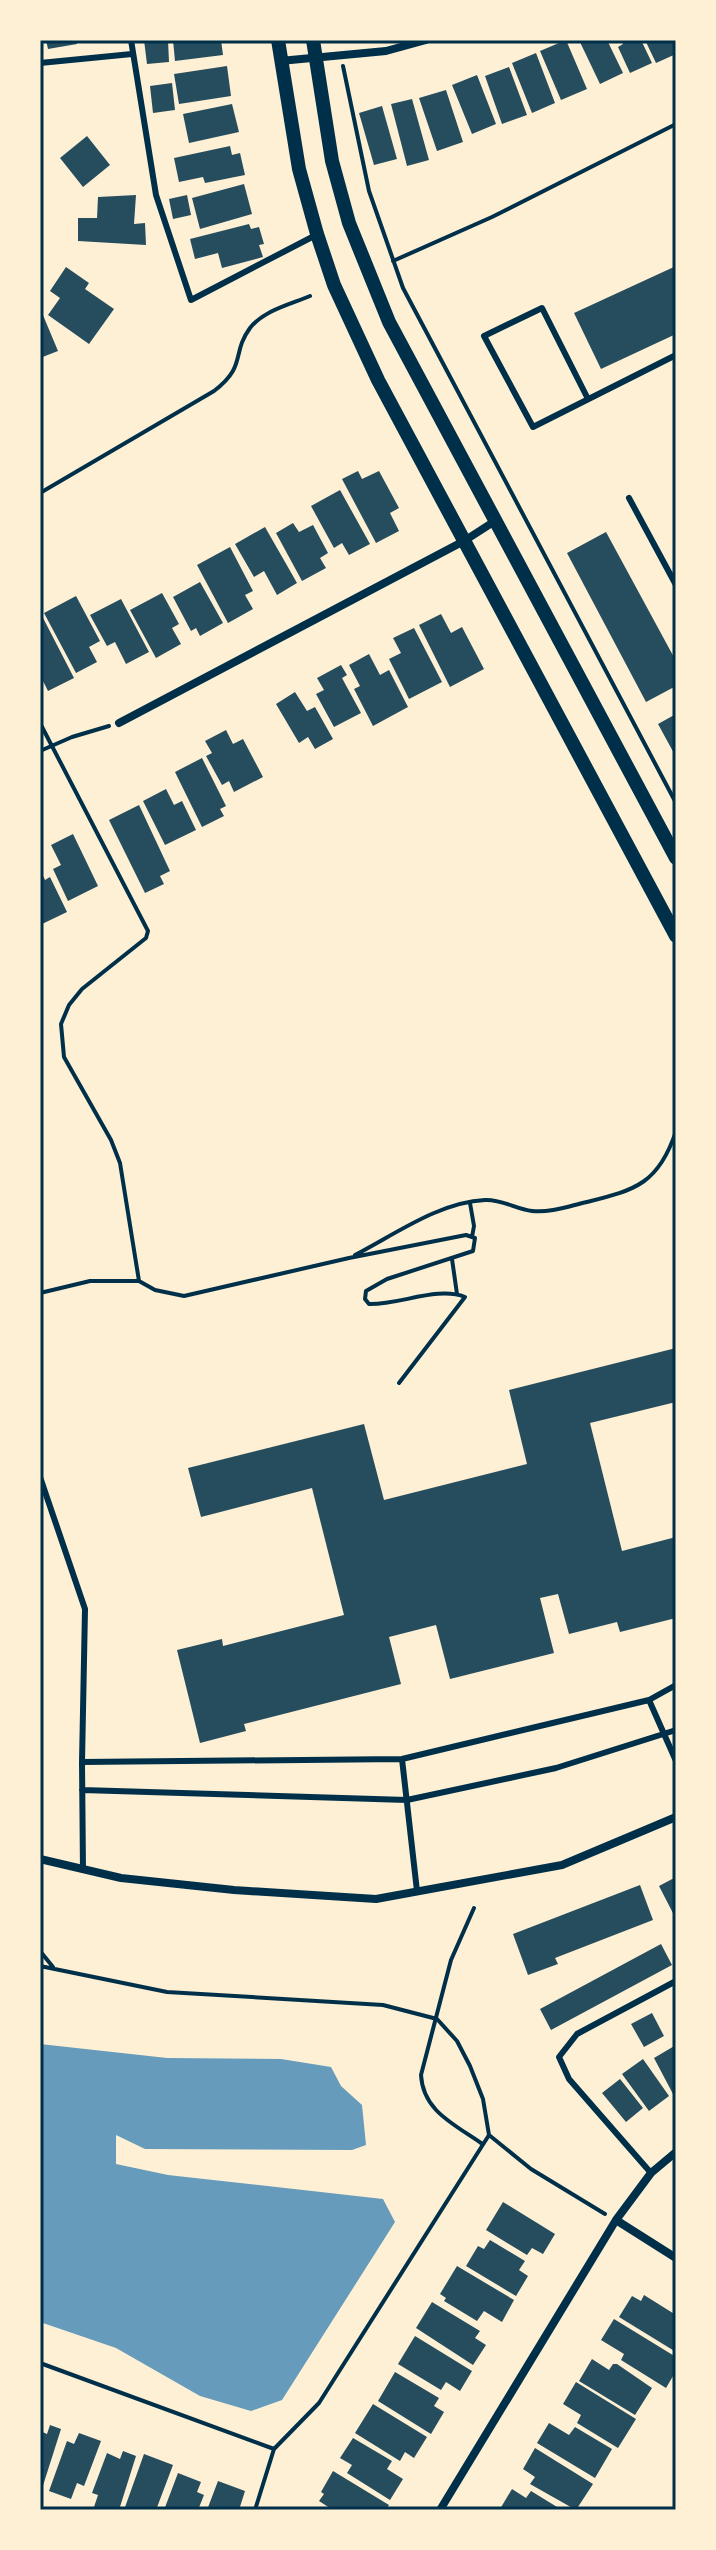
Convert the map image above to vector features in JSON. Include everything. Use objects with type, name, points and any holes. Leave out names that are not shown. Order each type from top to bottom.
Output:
[{"type":"street","points":[[278,40],[299,169],[334,285],[378,380],[676,936]]},
{"type":"street","points":[[313,40],[332,161],[349,223],[389,322],[676,858]]},
{"type":"street","points":[[280,61],[386,51],[426,40]]},
{"type":"street","points":[[119,723],[464,541],[495,521]]},
{"type":"street","points":[[40,1859],[121,1878],[234,1890],[376,1899],[562,1865],[676,1817]]},
{"type":"street","points":[[440,2510],[616,2220],[651,2173],[676,2152]]},
{"type":"street","points":[[616,2220],[676,2258]]},
{"type":"lane","points":[[131,40],[156,195],[191,300],[317,234]]},
{"type":"lane","points":[[40,63],[132,54]]},
{"type":"lane","points":[[588,399],[542,308],[484,336],[533,427],[676,355]]},
{"type":"lane","points":[[629,498],[676,585]]},
{"type":"lane","points":[[40,1477],[85,1609],[83,1870]]},
{"type":"lane","points":[[82,1762],[402,1759],[649,1700],[676,1685]]},
{"type":"lane","points":[[649,1700],[676,1761]]},
{"type":"lane","points":[[82,1790],[407,1800],[556,1768],[676,1730]]},
{"type":"lane","points":[[402,1759],[417,1891]]},
{"type":"lane","points":[[651,2173],[569,2079],[559,2057],[577,2034],[676,1981]]},
{"type":"path","points":[[347,84],[366,180],[393,261],[416,315],[676,803]]},
{"type":"path","points":[[393,261],[503,212],[676,124]]},
{"type":"path","points":[[40,493],[214,391],[226,382],[238,366],[251,328],[269,313],[310,296]]},
{"type":"path","points":[[40,723],[148,931],[146,938],[82,989],[69,1005],[61,1024],[64,1057],[111,1140],[120,1163],[139,1281]]},
{"type":"path","points":[[40,751],[119,723]]},
{"type":"path","points":[[349,1258],[426,1218],[470,1203],[486,1200],[541,1211],[624,1193],[649,1179],[660,1167],[669,1153],[676,1131]]},
{"type":"path","points":[[470,1203],[474,1226],[472,1237]]},
{"type":"path","points":[[40,1293],[90,1281],[139,1281],[155,1290],[184,1296],[349,1258],[466,1235],[475,1238],[473,1251],[377,1283],[366,1291],[365,1299],[369,1304],[449,1293],[465,1297],[399,1383]]},
{"type":"path","points":[[452,1259],[457,1294]]},
{"type":"path","points":[[474,1908],[451,1960],[421,2075],[422,2088],[429,2104],[481,2143]]},
{"type":"path","points":[[40,1951],[54,1969]]},
{"type":"path","points":[[40,1966],[167,1992],[352,2001],[383,2005],[437,2019],[457,2041],[470,2066],[483,2099],[489,2135],[531,2169],[616,2220]]},
{"type":"path","points":[[255,2510],[274,2449],[319,2403],[481,2143],[489,2135]]},
{"type":"path","points":[[40,2363],[274,2449]]},
{"type":"water","points":[[40,2044],[167,2058],[281,2059],[331,2067],[341,2086],[362,2105],[366,2145],[352,2150],[145,2149],[116,2135],[116,2164],[168,2175],[383,2199],[395,2222],[282,2400],[251,2411],[200,2396],[116,2348],[40,2322]]},
{"type":"building","points":[[46,40],[76,40],[77,44],[48,49]]},
{"type":"building","points":[[144,40],[168,40],[169,62],[147,64]]},
{"type":"building","points":[[173,40],[221,40],[223,55],[175,61]]},
{"type":"building","points":[[566,40],[587,89],[561,100],[540,51]]},
{"type":"building","points":[[579,40],[608,42],[623,73],[600,84]]},
{"type":"building","points":[[621,40],[641,40],[652,63],[630,73],[618,47],[623,44]]},
{"type":"building","points":[[645,40],[673,40],[676,54],[656,63]]},
{"type":"building","points":[[536,53],[555,103],[532,113],[512,63]]},
{"type":"building","points":[[227,66],[231,96],[179,104],[174,74]]},
{"type":"building","points":[[509,67],[527,115],[502,124],[485,76]]},
{"type":"building","points":[[477,75],[496,124],[472,134],[452,85]]},
{"type":"building","points":[[172,83],[175,110],[153,113],[150,86]]},
{"type":"building","points":[[446,90],[463,142],[437,151],[419,98]]},
{"type":"building","points":[[412,99],[429,160],[407,166],[391,104]]},
{"type":"building","points":[[232,104],[239,132],[189,143],[183,114]]},
{"type":"building","points":[[382,106],[397,159],[374,165],[359,113]]},
{"type":"building","points":[[87,136],[110,165],[83,187],[60,158]]},
{"type":"building","points":[[230,146],[232,155],[240,153],[245,175],[205,183],[203,177],[179,182],[174,158]]},
{"type":"building","points":[[244,184],[252,214],[200,229],[192,198]]},
{"type":"building","points":[[136,195],[134,224],[145,223],[146,245],[78,241],[78,218],[97,218],[98,197]]},
{"type":"building","points":[[187,195],[191,215],[173,219],[169,199]]},
{"type":"building","points":[[249,224],[251,229],[259,227],[264,244],[259,245],[263,257],[222,268],[218,253],[195,259],[190,239]]},
{"type":"building","points":[[676,266],[676,334],[601,369],[574,313]]},
{"type":"building","points":[[66,267],[89,283],[85,289],[114,309],[89,344],[48,315],[60,298],[50,291]]},
{"type":"building","points":[[40,308],[58,351],[40,358]]},
{"type":"building","points":[[358,471],[362,479],[379,471],[399,508],[390,513],[399,531],[376,543],[342,479]]},
{"type":"building","points":[[340,490],[370,544],[349,555],[342,543],[334,548],[311,506]]},
{"type":"building","points":[[293,523],[299,532],[313,525],[328,553],[320,558],[326,568],[302,581],[276,533]]},
{"type":"building","points":[[265,527],[297,583],[277,595],[264,571],[254,577],[235,544]]},
{"type":"building","points":[[606,532],[676,661],[676,686],[646,702],[567,553]]},
{"type":"building","points":[[230,547],[253,591],[245,595],[253,609],[228,623],[197,565]]},
{"type":"building","points":[[200,582],[223,623],[200,636],[196,628],[191,631],[173,597]]},
{"type":"building","points":[[162,593],[179,624],[172,628],[181,644],[156,658],[130,610]]},
{"type":"building","points":[[76,596],[100,641],[89,647],[97,662],[76,673],[44,613]]},
{"type":"building","points":[[121,599],[149,652],[126,664],[115,642],[107,646],[90,615]]},
{"type":"building","points":[[40,612],[74,678],[48,691],[40,675]]},
{"type":"building","points":[[441,614],[451,633],[462,627],[484,669],[450,687],[419,625]]},
{"type":"building","points":[[414,628],[442,682],[409,699],[389,659],[401,653],[393,638]]},
{"type":"building","points":[[369,654],[380,675],[389,670],[408,707],[373,726],[354,689],[360,686],[349,665]]},
{"type":"building","points":[[341,665],[347,675],[342,678],[361,713],[334,727],[316,694],[324,690],[317,678]]},
{"type":"building","points":[[295,692],[307,711],[315,707],[333,739],[315,749],[308,737],[299,743],[276,704]]},
{"type":"building","points":[[676,714],[676,757],[658,724]]},
{"type":"building","points":[[226,730],[233,744],[243,739],[263,777],[234,792],[229,781],[222,785],[206,756],[212,753],[205,741]]},
{"type":"building","points":[[202,758],[226,806],[220,809],[224,816],[202,827],[175,772]]},
{"type":"building","points":[[166,789],[174,805],[182,801],[196,830],[165,845],[143,801]]},
{"type":"building","points":[[139,805],[170,871],[160,876],[164,884],[145,893],[109,820]]},
{"type":"building","points":[[73,834],[98,886],[68,901],[53,869],[61,865],[51,845]]},
{"type":"building","points":[[40,869],[45,880],[50,877],[67,912],[40,925]]},
{"type":"building","points":[[676,1348],[676,1402],[590,1423],[622,1551],[676,1537],[676,1618],[620,1632],[617,1622],[569,1634],[558,1594],[540,1598],[554,1653],[450,1679],[436,1625],[389,1637],[401,1684],[244,1724],[246,1731],[200,1743],[177,1650],[222,1639],[223,1646],[344,1615],[312,1488],[201,1517],[188,1468],[364,1424],[384,1500],[527,1464],[509,1390]]},
{"type":"building","points":[[676,1877],[676,1919],[659,1886]]},
{"type":"building","points":[[640,1885],[653,1920],[555,1958],[558,1964],[528,1975],[513,1934]]},
{"type":"building","points":[[661,1944],[672,1965],[551,2030],[540,2009]]},
{"type":"building","points":[[652,2013],[664,2036],[644,2047],[631,2024]]},
{"type":"building","points":[[676,2045],[676,2092],[673,2094],[654,2058]]},
{"type":"building","points":[[643,2059],[669,2096],[649,2111],[622,2074]]},
{"type":"building","points":[[620,2079],[643,2108],[626,2122],[602,2093]]},
{"type":"building","points":[[503,2202],[555,2234],[543,2254],[532,2248],[527,2255],[486,2230]]},
{"type":"building","points":[[490,2240],[525,2261],[519,2270],[528,2276],[516,2296],[466,2266],[478,2246],[484,2249]]},
{"type":"building","points":[[457,2266],[514,2300],[502,2322],[484,2311],[477,2321],[444,2301],[446,2298],[440,2294]]},
{"type":"building","points":[[644,2295],[676,2315],[676,2352],[619,2317],[632,2296],[641,2301]]},
{"type":"building","points":[[432,2302],[480,2331],[475,2338],[486,2345],[473,2365],[416,2328]]},
{"type":"building","points":[[614,2319],[676,2357],[676,2371],[666,2388],[621,2360],[624,2354],[601,2340]]},
{"type":"building","points":[[415,2336],[472,2371],[460,2391],[446,2382],[441,2390],[398,2364]]},
{"type":"building","points":[[592,2359],[609,2370],[617,2364],[652,2388],[635,2415],[579,2381]]},
{"type":"building","points":[[395,2372],[439,2398],[434,2406],[444,2412],[431,2434],[378,2401]]},
{"type":"building","points":[[576,2382],[636,2419],[618,2448],[577,2423],[581,2415],[563,2404]]},
{"type":"building","points":[[373,2404],[427,2437],[414,2458],[405,2452],[400,2461],[355,2433]]},
{"type":"building","points":[[549,2423],[569,2435],[575,2427],[612,2449],[595,2478],[537,2443]]},
{"type":"building","points":[[50,2425],[61,2429],[40,2495],[40,2431],[47,2434]]},
{"type":"building","points":[[79,2433],[101,2441],[84,2486],[77,2483],[71,2499],[49,2491],[67,2441],[74,2444]]},
{"type":"building","points":[[353,2438],[392,2461],[387,2469],[403,2479],[390,2500],[347,2473],[352,2465],[340,2458]]},
{"type":"building","points":[[535,2448],[593,2484],[576,2510],[530,2484],[535,2477],[523,2469]]},
{"type":"building","points":[[123,2451],[136,2456],[119,2510],[93,2510],[98,2495],[92,2493],[107,2453],[120,2459]]},
{"type":"building","points":[[144,2454],[173,2465],[156,2510],[149,2507],[148,2510],[124,2510]]},
{"type":"building","points":[[333,2471],[389,2505],[386,2510],[333,2510],[319,2501]]},
{"type":"building","points":[[178,2473],[201,2482],[197,2492],[204,2495],[198,2510],[164,2510]]},
{"type":"building","points":[[218,2481],[245,2491],[239,2510],[207,2510]]},
{"type":"building","points":[[512,2489],[526,2498],[531,2491],[562,2510],[501,2510]]}]
